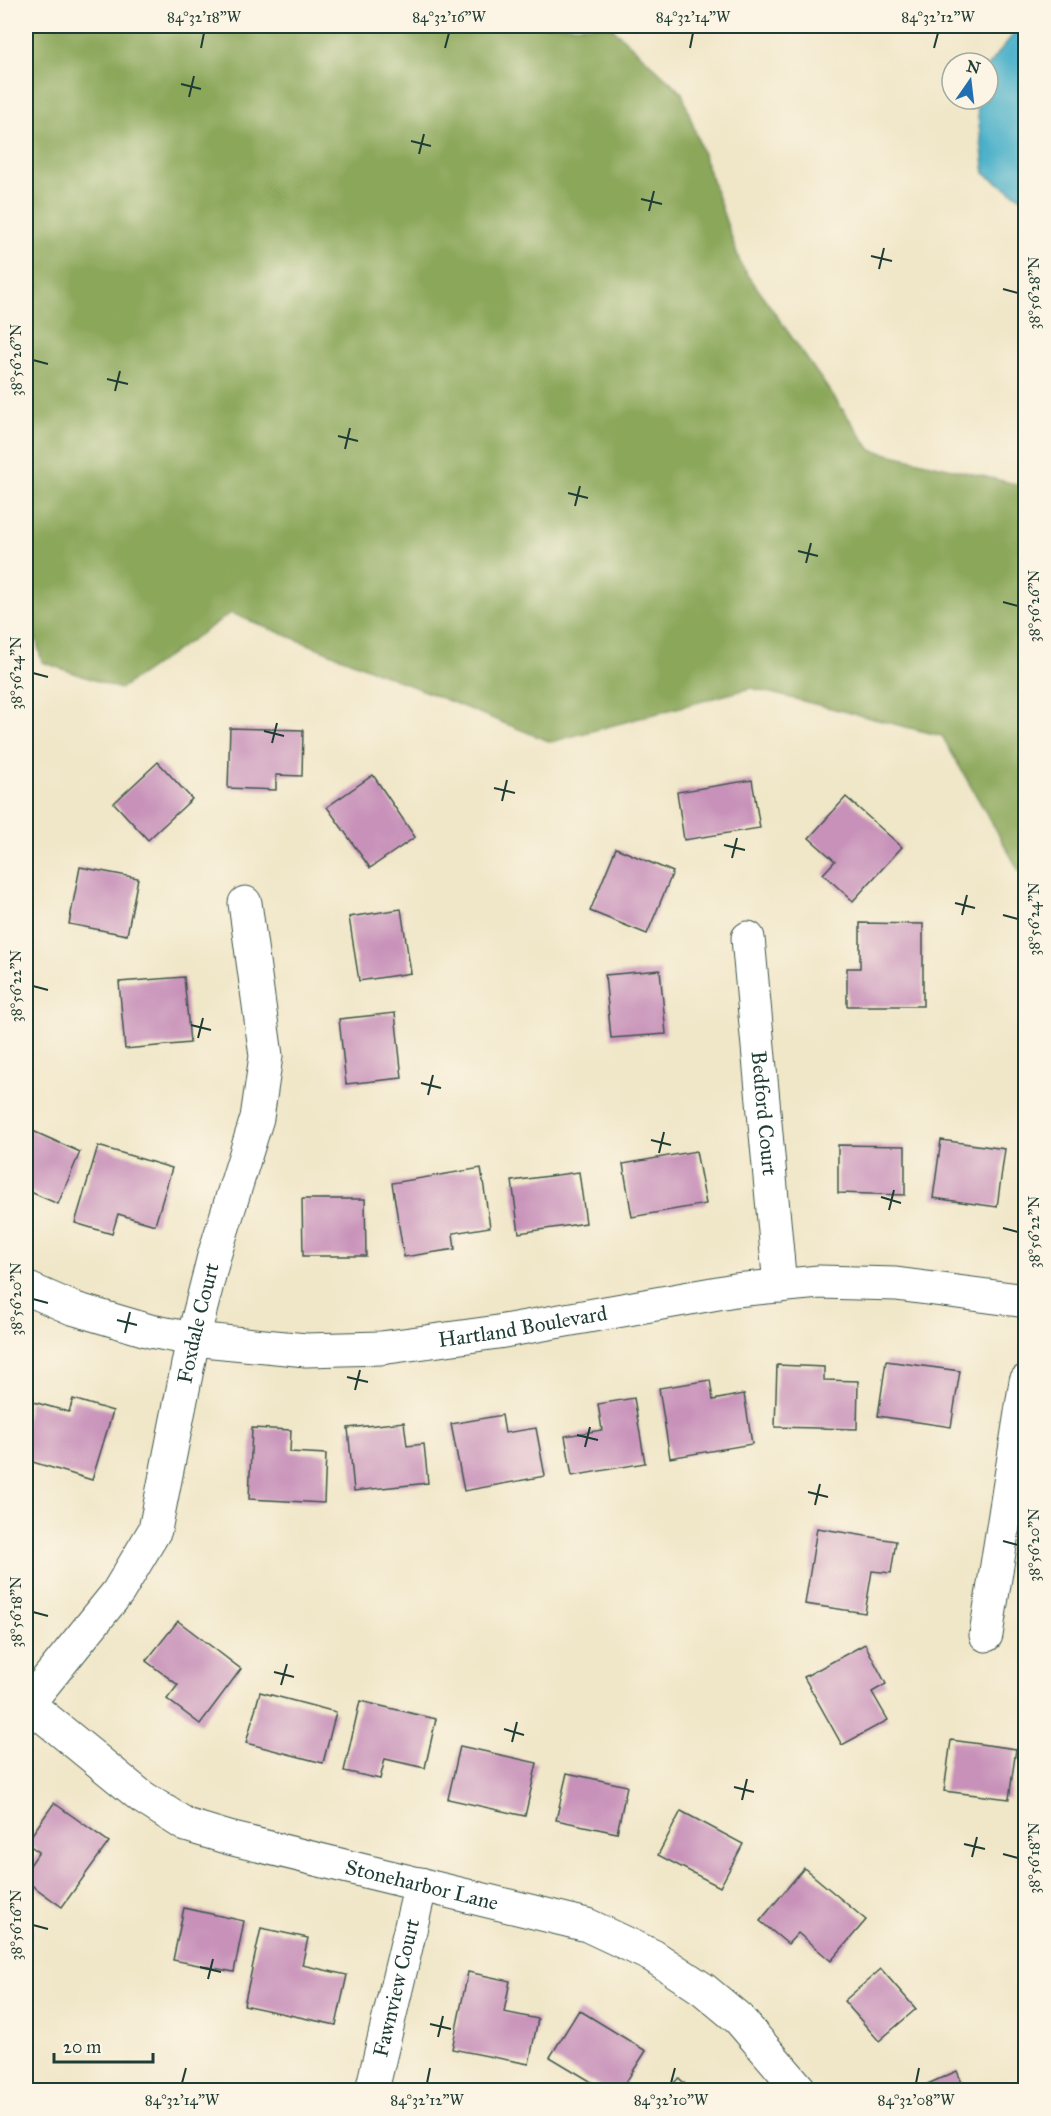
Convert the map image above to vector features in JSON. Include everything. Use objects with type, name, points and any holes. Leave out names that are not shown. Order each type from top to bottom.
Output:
[{"type":"street","name":"Foxdale Court","points":[[26,1704],[118,1592],[155,1530],[193,1339],[214,1256],[257,1118],[266,1056],[246,903]]},
{"type":"street","name":"Bedford Court","points":[[748,938],[780,1286]]},
{"type":"street","name":"Hartland Boulevard","points":[[26,1288],[72,1308],[150,1331],[193,1339],[306,1350],[381,1347],[498,1332],[735,1290],[819,1282],[896,1284],[1026,1301]]},
{"type":"street","points":[[986,1635],[1026,1382]]},
{"type":"street","name":"Stoneharbor Lane","points":[[26,1704],[142,1797],[186,1825],[229,1838],[587,1925],[653,1956],[703,1989],[739,2019],[800,2091]]},
{"type":"street","name":"Fawnview Court","points":[[372,2091],[421,1884]]},
{"type":"green space","points":[[26,26],[610,26],[682,93],[741,265],[871,450],[1025,486],[1025,881],[942,736],[751,688],[551,742],[231,613],[120,689],[42,662],[26,601]]},
{"type":"water","points":[[1020,26],[1026,26],[1025,200],[985,174],[977,111],[1000,111],[1000,51]]},
{"type":"building","points":[[230,728],[303,730],[302,776],[276,775],[276,790],[228,788]]},
{"type":"building","points":[[158,762],[192,799],[148,840],[114,803]]},
{"type":"building","points":[[373,775],[415,837],[370,868],[327,807]]},
{"type":"building","points":[[752,780],[760,828],[684,840],[677,792]]},
{"type":"building","points":[[846,797],[902,847],[853,901],[823,874],[835,861],[809,838]]},
{"type":"building","points":[[616,848],[673,872],[647,934],[590,911]]},
{"type":"building","points":[[80,867],[138,878],[127,935],[69,924]]},
{"type":"building","points":[[401,909],[411,973],[359,981],[349,917]]},
{"type":"building","points":[[860,923],[923,924],[923,1006],[847,1006],[847,968],[860,968]]},
{"type":"building","points":[[660,970],[666,1034],[611,1038],[605,975]]},
{"type":"building","points":[[184,977],[190,1043],[125,1049],[119,982]]},
{"type":"building","points":[[395,1013],[402,1078],[346,1084],[339,1019]]},
{"type":"building","points":[[26,1128],[80,1152],[58,1204],[26,1190]]},
{"type":"building","points":[[941,1140],[1005,1149],[997,1207],[933,1198]]},
{"type":"building","points":[[838,1145],[905,1146],[905,1195],[838,1193]]},
{"type":"building","points":[[98,1146],[172,1168],[155,1225],[118,1214],[112,1234],[75,1223]]},
{"type":"building","points":[[696,1151],[706,1204],[632,1217],[623,1164]]},
{"type":"building","points":[[481,1168],[490,1227],[453,1233],[455,1249],[404,1257],[392,1183]]},
{"type":"building","points":[[579,1172],[586,1223],[519,1233],[512,1181]]},
{"type":"building","points":[[302,1199],[365,1199],[366,1256],[303,1256]]},
{"type":"building","points":[[886,1361],[960,1371],[951,1427],[878,1416]]},
{"type":"building","points":[[777,1365],[824,1367],[824,1380],[858,1381],[857,1429],[775,1427]]},
{"type":"building","points":[[710,1380],[713,1400],[744,1394],[752,1444],[670,1458],[659,1388]]},
{"type":"building","points":[[634,1398],[645,1463],[572,1476],[565,1436],[602,1430],[598,1404]]},
{"type":"building","points":[[73,1399],[113,1411],[92,1480],[26,1460],[26,1417],[30,1401],[69,1412]]},
{"type":"building","points":[[502,1415],[505,1433],[536,1428],[545,1476],[464,1491],[451,1424]]},
{"type":"building","points":[[404,1422],[407,1446],[424,1444],[428,1483],[354,1491],[348,1428]]},
{"type":"building","points":[[252,1428],[291,1430],[290,1452],[326,1454],[324,1503],[249,1499]]},
{"type":"building","points":[[817,1528],[896,1541],[891,1573],[872,1571],[865,1613],[805,1604]]},
{"type":"building","points":[[178,1621],[241,1669],[200,1724],[167,1699],[178,1685],[146,1661]]},
{"type":"building","points":[[865,1644],[886,1684],[872,1692],[888,1720],[842,1745],[804,1677]]},
{"type":"building","points":[[260,1692],[336,1712],[323,1763],[246,1743]]},
{"type":"building","points":[[360,1701],[436,1719],[425,1768],[385,1759],[380,1779],[344,1771]]},
{"type":"building","points":[[951,1740],[1016,1749],[1009,1799],[944,1791]]},
{"type":"building","points":[[460,1746],[537,1763],[525,1816],[448,1799]]},
{"type":"building","points":[[567,1773],[627,1786],[617,1833],[556,1820]]},
{"type":"building","points":[[54,1803],[109,1842],[62,1907],[26,1881],[26,1871],[39,1852],[26,1843]]},
{"type":"building","points":[[681,1811],[743,1844],[720,1887],[658,1855]]},
{"type":"building","points":[[804,1868],[866,1920],[831,1961],[798,1933],[788,1944],[760,1921]]},
{"type":"building","points":[[184,1908],[244,1921],[234,1972],[173,1960]]},
{"type":"building","points":[[26,1928],[33,1930],[26,1950]]},
{"type":"building","points":[[261,1928],[308,1938],[302,1965],[347,1975],[336,2025],[244,2005]]},
{"type":"building","points":[[881,1969],[916,2009],[879,2041],[844,2001]]},
{"type":"building","points":[[468,1972],[510,1981],[504,2012],[538,2019],[529,2064],[452,2049]]},
{"type":"building","points":[[579,2010],[646,2051],[621,2090],[605,2090],[550,2057]]},
{"type":"building","points":[[957,2071],[965,2090],[914,2090]]},
{"type":"building","points":[[679,2078],[691,2090],[666,2090]]}]
